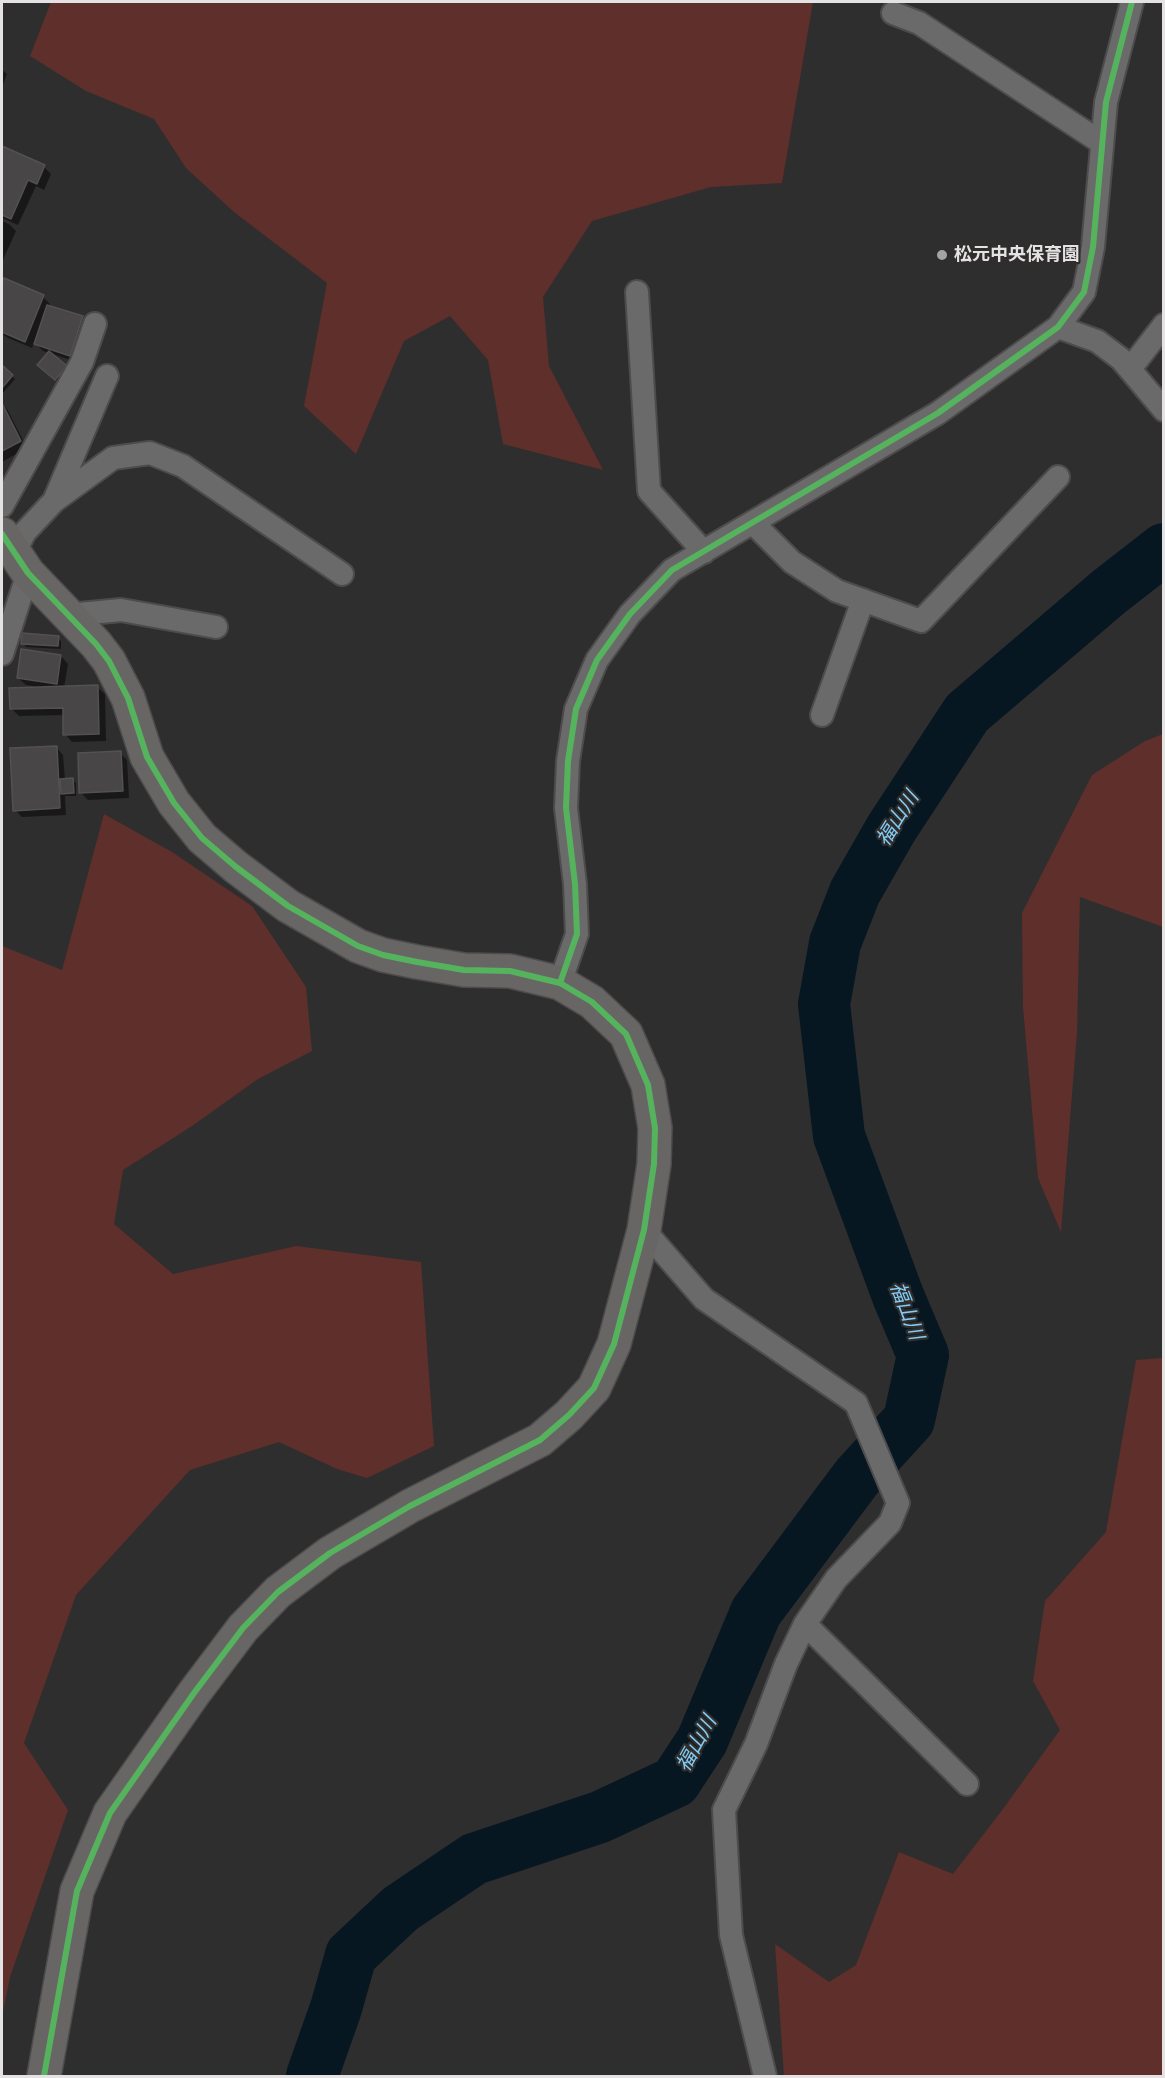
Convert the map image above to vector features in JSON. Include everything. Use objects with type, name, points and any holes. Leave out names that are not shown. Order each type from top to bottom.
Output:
[{"type":"street","points":[[560,983],[578,934],[566,808],[568,761],[576,709],[597,660],[630,614],[672,570],[938,413],[1058,327],[1084,292],[1093,247],[1106,102],[1132,2]]},
{"type":"street","points":[[893,13],[919,23],[1102,142]]},
{"type":"street","points":[[637,292],[649,491],[704,552]]},
{"type":"street","points":[[2,506],[82,362],[95,324]]},
{"type":"street","points":[[1130,369],[1164,325]]},
{"type":"street","points":[[1058,327],[1097,341],[1121,359],[1164,410]]},
{"type":"street","points":[[54,501],[107,376]]},
{"type":"street","points":[[2,654],[14,553],[25,532],[54,501],[113,458],[150,453],[183,466],[342,574]]},
{"type":"street","points":[[753,523],[792,561],[837,591],[921,621],[1058,477]]},
{"type":"street","points":[[14,553],[109,661],[128,698],[147,757],[174,803],[202,838],[288,906],[358,946],[383,955],[464,970],[510,971],[560,983],[592,1002],[626,1034],[648,1085],[655,1128],[654,1164],[644,1230],[614,1344],[594,1388],[569,1415],[540,1440],[410,1506],[330,1553],[278,1592],[250,1621],[194,1693],[110,1813],[77,1891],[44,2076]]},
{"type":"street","points":[[822,715],[863,600]]},
{"type":"street","points":[[69,615],[121,610],[216,627]]},
{"type":"street","points":[[644,1230],[705,1299],[856,1403],[898,1503],[890,1523],[836,1579],[805,1624],[786,1664],[756,1744],[724,1810],[731,1935],[765,2076]]},
{"type":"street","points":[[805,1624],[967,1784]]},
{"type":"shaded area","points":[[51,2],[813,2],[782,183],[711,187],[592,221],[543,297],[549,366],[603,470],[503,444],[488,360],[450,316],[404,341],[356,454],[304,406],[327,283],[234,212],[186,168],[154,119],[86,91],[30,56]]},
{"type":"shaded area","points":[[1163,734],[1163,927],[1080,897],[1077,1032],[1061,1232],[1038,1178],[1023,1007],[1022,913],[1092,775],[1145,741]]},
{"type":"shaded area","points":[[104,814],[172,852],[252,906],[306,987],[312,1051],[258,1079],[192,1126],[123,1170],[114,1224],[173,1274],[296,1246],[421,1262],[434,1446],[367,1478],[337,1469],[279,1442],[190,1470],[76,1595],[24,1743],[68,1810],[10,1977],[2,2017],[2,946],[62,970]]},
{"type":"shaded area","points":[[1163,1358],[1163,2076],[784,2076],[775,1944],[829,1982],[856,1965],[899,1852],[953,1874],[1060,1730],[1033,1681],[1045,1601],[1106,1532],[1136,1360]]},
{"type":"building","points":[[2,146],[45,165],[37,184],[28,180],[11,219],[2,215]]},
{"type":"building","points":[[4,278],[44,295],[25,342],[2,332],[2,283]]},
{"type":"building","points":[[47,305],[83,316],[70,356],[34,344]]},
{"type":"building","points":[[49,351],[67,366],[55,380],[37,365]]},
{"type":"building","points":[[2,365],[13,375],[2,388]]},
{"type":"building","points":[[2,403],[21,441],[2,451]]},
{"type":"building","points":[[22,633],[59,636],[58,646],[21,644]]},
{"type":"building","points":[[21,649],[61,655],[57,684],[17,678]]},
{"type":"building","points":[[98,685],[99,734],[63,735],[63,708],[10,709],[9,688]]},
{"type":"building","points":[[57,746],[60,808],[13,811],[10,748]]},
{"type":"building","points":[[121,751],[123,791],[79,793],[78,753]]},
{"type":"building","points":[[73,778],[74,793],[61,794],[60,779]]},
{"type":"waterway","name":"福山川","points":[[312,2076],[336,2008],[351,1955],[400,1909],[474,1859],[600,1817],[675,1782],[702,1741],[756,1612],[857,1477],[909,1420],[923,1355],[898,1296],[839,1136],[824,1004],[835,943],[855,892],[891,829],[967,713],[1110,591],[1164,549]]},
{"type":"cycle path","points":[[560,983],[577,934],[575,884],[566,808],[568,761],[576,709],[597,660],[630,614],[672,570],[938,413],[1058,327],[1084,292],[1093,247],[1106,102],[1132,2]]},
{"type":"cycle path","points":[[2,534],[28,573],[96,644],[109,661],[128,698],[147,757],[174,803],[202,838],[288,906],[358,946],[383,955],[464,970],[510,971],[560,983],[592,1002],[626,1034],[648,1085],[655,1128],[654,1164],[644,1230],[614,1344],[594,1388],[569,1415],[540,1440],[410,1506],[330,1553],[278,1592],[243,1628],[194,1693],[110,1813],[77,1891],[44,2076]]},
{"type":"place","name":"松元中央保育園","points":[[942,255]]}]
